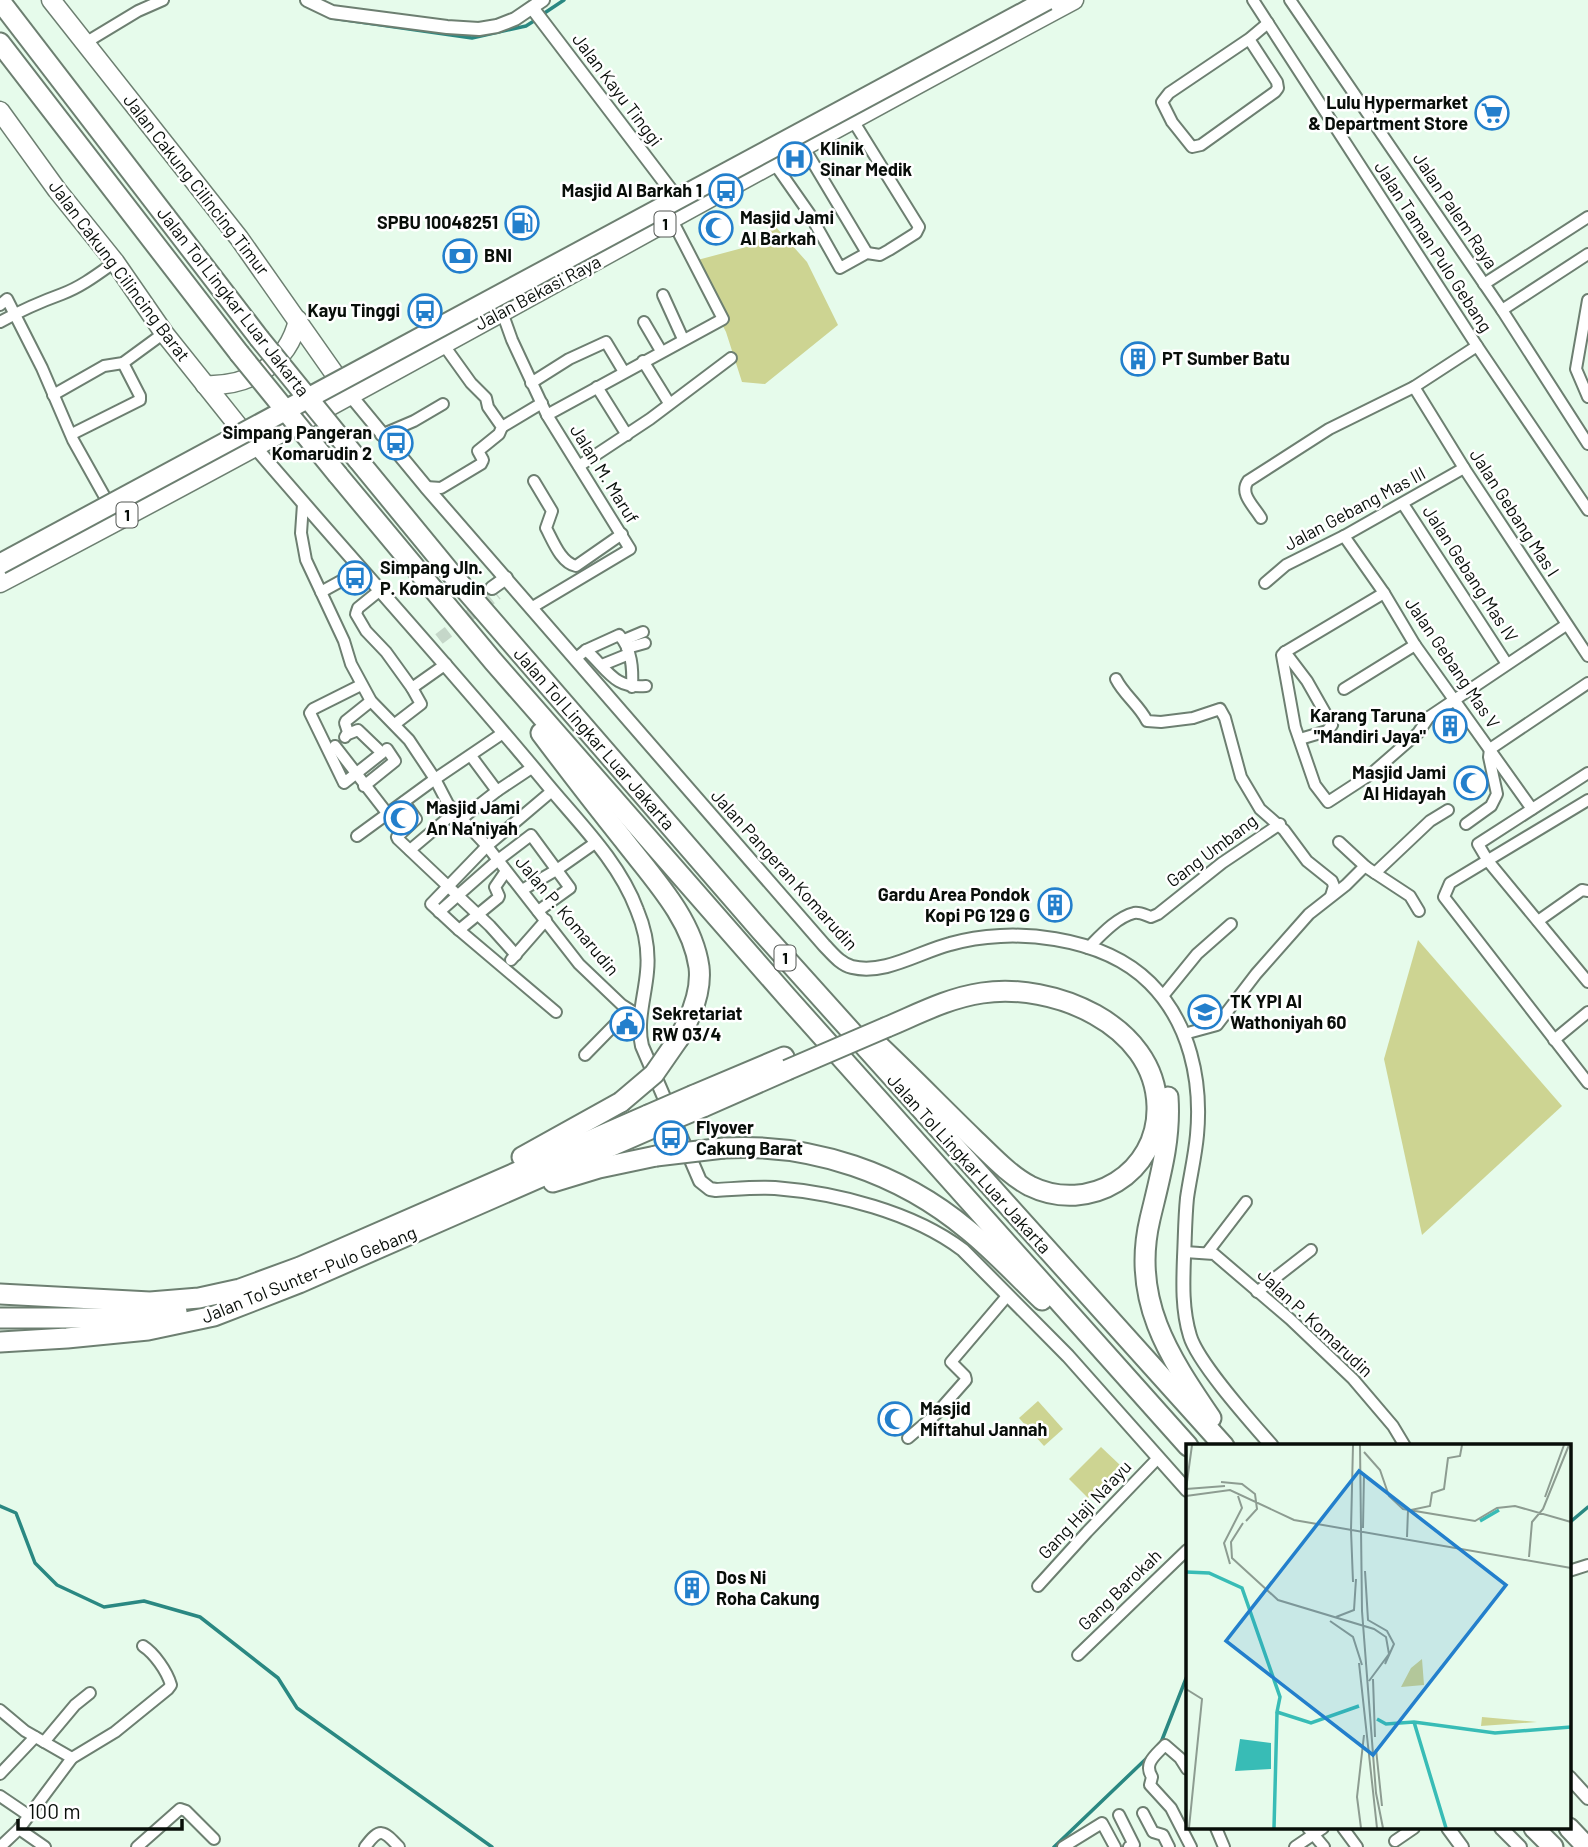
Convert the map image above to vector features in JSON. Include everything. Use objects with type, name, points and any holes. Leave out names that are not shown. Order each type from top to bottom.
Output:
[{"type":"highway","name":"Jalan Cakung Cilincing Timur","points":[[52,0],[239,238],[351,396]]},
{"type":"highway","name":"Jalan Bekasi Raya","points":[[0,554],[240,429],[335,375],[1031,0]]},
{"type":"highway","points":[[0,564],[1047,0]]},
{"type":"highway","name":"Jalan Bekasi Raya","points":[[0,583],[351,396],[852,119],[1074,0]]},
{"type":"highway","name":"Jalan Tol Lingkar Luar Jakarta","points":[[0,1],[259,338],[450,572],[761,931],[1222,1444]]},
{"type":"highway","name":"Jalan Tol Lingkar Luar Jakarta","points":[[0,43],[239,352],[493,662],[1186,1444]]},
{"type":"highway","points":[[888,77],[897,95]]},
{"type":"highway","name":"Jalan Cakung Cilincing Barat","points":[[0,111],[57,190],[115,262],[164,333],[255,447]]},
{"type":"highway","points":[[744,154],[754,173]]},
{"type":"highway","points":[[205,385],[221,386],[242,382],[264,370],[287,350],[298,320]]},
{"type":"highway","points":[[365,359],[377,381]]},
{"type":"highway","points":[[423,1212],[621,1102],[654,1073],[679,1038],[694,1007],[699,989],[696,951],[682,922],[654,879],[522,706],[493,662]]},
{"type":"highway","points":[[761,931],[983,1147],[1029,1185],[1067,1196],[1097,1193],[1119,1181],[1134,1168],[1144,1153],[1152,1135],[1157,1104],[1145,1064],[1128,1039],[1107,1022],[1078,1005],[1027,992],[981,993],[885,1021]]},
{"type":"highway","points":[[423,1212],[652,1121],[885,1021],[959,986],[982,981],[1022,979],[1055,985],[1087,996],[1125,1021],[1140,1036],[1165,1079],[1169,1115],[1167,1150],[1146,1240],[1145,1278],[1148,1300],[1159,1330],[1179,1369],[1231,1444]]},
{"type":"highway","points":[[488,1200],[652,1121]]},
{"type":"highway","points":[[488,1200],[599,1168],[656,1156],[756,1146],[831,1158],[889,1180],[951,1217],[985,1245],[1151,1406]]},
{"type":"highway","name":"Jalan Tol Sunter–Pulo Gebang","points":[[0,1342],[148,1330],[215,1316],[299,1283],[488,1200]]},
{"type":"highway","name":"Jalan Tol Sunter–Pulo Gebang","points":[[0,1294],[150,1302],[199,1298],[240,1289],[300,1267],[423,1212]]},
{"type":"highway","points":[[0,1318],[75,1319],[152,1315],[203,1306],[230,1296],[240,1289]]},
{"type":"highway","points":[[1535,1829],[1553,1847]]},
{"type":"highway","points":[[1570,1829],[1587,1847]]},
{"type":"street","points":[[85,43],[138,11],[163,0]]},
{"type":"street","points":[[307,0],[332,12],[479,29],[537,14],[543,0]]},
{"type":"street","name":"Jalan Taman Pulo Gebang","points":[[1253,0],[1477,346],[1588,510]]},
{"type":"street","name":"Jalan Palem Raya","points":[[1290,0],[1502,310],[1588,444]]},
{"type":"street","name":"Jalan Kayu Tinggi","points":[[537,14],[673,193]]},
{"type":"street","points":[[1249,39],[1278,82],[1278,88],[1201,145],[1192,147],[1172,122],[1162,102],[1169,93],[1268,23]]},
{"type":"street","points":[[774,163],[808,213],[839,267],[842,268],[867,253],[880,255],[916,233],[919,227],[852,119]]},
{"type":"street","points":[[803,146],[867,253]]},
{"type":"street","points":[[1484,284],[1588,218]]},
{"type":"street","points":[[547,415],[723,318],[672,220]]},
{"type":"street","points":[[1502,310],[1588,254]]},
{"type":"street","points":[[0,321],[80,285],[115,262]]},
{"type":"street","points":[[663,295],[683,339]]},
{"type":"street","points":[[1588,300],[1576,369],[1588,397]]},
{"type":"street","points":[[4,302],[15,314],[106,499]]},
{"type":"street","name":"Jalan M. Maruf","points":[[502,312],[547,415],[629,546],[629,551],[531,608]]},
{"type":"street","points":[[645,322],[661,351]]},
{"type":"street","points":[[53,395],[104,366],[124,363],[164,333]]},
{"type":"street","points":[[531,383],[569,359],[606,342],[624,372]]},
{"type":"street","points":[[443,344],[485,398],[502,427]]},
{"type":"street","points":[[1261,518],[1245,494],[1248,481],[1329,429],[1413,387],[1477,346]]},
{"type":"street","points":[[579,466],[627,435],[731,358]]},
{"type":"street","points":[[643,362],[669,403]]},
{"type":"street","points":[[72,434],[140,401],[142,398],[124,363]]},
{"type":"street","points":[[597,387],[627,435]]},
{"type":"street","name":"Jalan Gebang Mas I","points":[[1413,387],[1588,656]]},
{"type":"street","name":"Jalan Pangeran Komarudin","points":[[351,396],[381,435],[808,927],[846,965],[864,968],[881,966],[951,943],[1000,936],[1052,937],[1088,948],[1133,970],[1162,997],[1184,1034],[1195,1075],[1198,1101],[1197,1138],[1186,1215],[1183,1295],[1191,1339],[1210,1369],[1270,1444]]},
{"type":"street","points":[[426,487],[441,488],[481,464],[483,460],[478,450],[499,434],[502,427],[542,403]]},
{"type":"street","points":[[381,435],[415,421],[443,404]]},
{"type":"street","points":[[255,447],[379,591],[432,640],[446,664],[626,884],[641,921],[647,951],[648,967],[641,1017],[642,1046],[700,1181],[716,1190],[774,1188],[823,1194],[900,1217],[949,1239],[1068,1356],[1186,1489]]},
{"type":"street","name":"Jalan Gebang Mas III","points":[[1265,583],[1286,565],[1403,504],[1464,468]]},
{"type":"street","points":[[534,481],[552,511],[546,528],[563,558],[571,566],[576,566],[622,534]]},
{"type":"street","name":"Jalan P. Komarudin","points":[[303,503],[302,545],[344,641],[351,664],[371,701],[398,728],[458,816],[487,846],[579,964],[629,1010],[641,1017]]},
{"type":"street","name":"Jalan Gebang Mas IV","points":[[1403,504],[1507,663]]},
{"type":"street","name":"Jalan Gebang Mas V","points":[[1344,536],[1384,593],[1415,645],[1532,809]]},
{"type":"street","points":[[321,593],[361,569]]},
{"type":"street","points":[[495,591],[509,581]]},
{"type":"street","points":[[356,775],[385,751],[398,728],[421,704],[386,652],[366,631],[356,611],[379,591]]},
{"type":"street","points":[[1384,593],[1282,655],[1288,697],[1300,739],[1315,785],[1325,800],[1331,801],[1371,774],[1418,733],[1429,717],[1566,625]]},
{"type":"street","points":[[344,641],[366,631]]},
{"type":"street","points":[[575,659],[586,650],[619,635],[633,666],[632,687]]},
{"type":"street","points":[[603,665],[644,637]]},
{"type":"street","points":[[1344,689],[1415,645]]},
{"type":"street","points":[[586,650],[616,681],[632,687],[646,686]]},
{"type":"street","points":[[1285,652],[1307,681],[1332,725],[1327,731],[1300,739]]},
{"type":"street","points":[[412,688],[446,664]]},
{"type":"street","name":"Gang Umbang","points":[[1088,948],[1111,926],[1132,913],[1151,917],[1158,914],[1222,863],[1280,824],[1261,809],[1241,777],[1225,718],[1220,709],[1193,718],[1147,721],[1116,679]]},
{"type":"street","points":[[1466,824],[1491,806],[1497,793],[1489,757],[1490,749],[1588,683]]},
{"type":"street","points":[[361,685],[311,710],[331,748],[387,813]]},
{"type":"street","points":[[348,734],[346,721],[371,701]]},
{"type":"street","points":[[331,748],[348,734],[358,730],[395,761],[364,786]]},
{"type":"street","points":[[357,836],[503,733]]},
{"type":"street","points":[[471,756],[497,791]]},
{"type":"street","points":[[411,850],[533,768]]},
{"type":"street","points":[[1588,773],[1479,841],[1478,847],[1588,982]]},
{"type":"street","points":[[552,791],[487,846],[431,904],[556,1012]]},
{"type":"street","points":[[1588,800],[1450,883],[1444,897],[1588,1083]]},
{"type":"street","points":[[404,802],[416,819],[397,836],[516,954]]},
{"type":"street","points":[[1184,1034],[1217,1025],[1281,944],[1316,906],[1371,870],[1430,821],[1448,810]]},
{"type":"street","points":[[1280,824],[1307,861],[1332,881],[1334,886],[1331,896]]},
{"type":"street","points":[[439,912],[531,835],[570,889],[538,911]]},
{"type":"street","points":[[1339,842],[1371,870],[1410,896],[1419,911]]},
{"type":"street","points":[[522,890],[595,843]]},
{"type":"street","points":[[459,930],[499,897],[495,888],[506,871]]},
{"type":"street","points":[[1538,921],[1582,890],[1588,891]]},
{"type":"street","points":[[504,967],[546,920]]},
{"type":"street","points":[[1162,997],[1197,954],[1231,924]]},
{"type":"street","points":[[473,942],[490,926]]},
{"type":"street","points":[[585,1055],[629,1010]]},
{"type":"street","points":[[1554,1040],[1588,1012]]},
{"type":"street","points":[[1185,1252],[1207,1253],[1246,1202]]},
{"type":"street","points":[[1257,1292],[1311,1251]]},
{"type":"street","name":"Jalan P. Komarudin","points":[[1207,1253],[1222,1260],[1353,1379],[1393,1426],[1404,1444]]},
{"type":"street","points":[[908,1438],[936,1414],[966,1380],[951,1362],[1008,1295]]},
{"type":"street","name":"Gang Haji Na'ayu","points":[[1038,1586],[1157,1458]]},
{"type":"street","name":"Gang Barokah","points":[[1078,1655],[1186,1551]]},
{"type":"street","points":[[1570,1571],[1588,1565]]},
{"type":"street","points":[[0,1847],[19,1829],[72,1759],[116,1732],[171,1685],[168,1676],[143,1646]]},
{"type":"street","points":[[0,1774],[90,1693]]},
{"type":"street","points":[[0,1710],[14,1723],[72,1759]]},
{"type":"street","points":[[1186,1767],[1165,1745],[1150,1762],[1149,1770],[1152,1777],[1150,1785],[1171,1808],[1191,1847]]},
{"type":"street","points":[[1570,1778],[1588,1798]]},
{"type":"street","points":[[0,1796],[28,1815]]},
{"type":"street","points":[[137,1847],[180,1810],[192,1816],[214,1839]]},
{"type":"street","points":[[1143,1813],[1154,1833],[1163,1835],[1169,1847]]},
{"type":"street","points":[[1119,1815],[1133,1845],[1129,1847]]},
{"type":"street","points":[[1063,1847],[1102,1823],[1115,1847]]},
{"type":"street","points":[[19,1829],[45,1847]]},
{"type":"street","points":[[1216,1829],[1224,1847]]},
{"type":"street","points":[[1344,1829],[1357,1847]]},
{"type":"street","points":[[1395,1842],[1413,1829]]},
{"type":"street","points":[[1449,1829],[1462,1847]]},
{"type":"street","points":[[1502,1829],[1520,1847]]},
{"type":"street","points":[[1295,1847],[1315,1830],[1324,1847]]},
{"type":"street","points":[[365,1847],[380,1832],[399,1847]]},
{"type":"green space","points":[[775,226],[807,262],[838,325],[765,384],[742,382],[726,332],[690,262],[750,246]]},
{"type":"green space","points":[[1418,940],[1562,1106],[1422,1235],[1384,1059]]},
{"type":"green space","points":[[1038,1401],[1063,1429],[1044,1446],[1019,1418]]},
{"type":"green space","points":[[1101,1447],[1120,1465],[1088,1498],[1069,1479]]},
{"type":"waterway","points":[[543,14],[564,0]]},
{"type":"waterway","points":[[332,18],[472,38],[526,26],[537,19]]},
{"type":"waterway","points":[[0,1506],[16,1513],[35,1563],[57,1585],[104,1607],[144,1601],[200,1617],[278,1678],[297,1708],[492,1847]]},
{"type":"waterway","points":[[1570,1522],[1588,1507]]},
{"type":"waterway","points":[[1160,1745],[1186,1679]]},
{"type":"waterway","points":[[1054,1847],[1149,1756]]},
{"type":"tunnel","points":[[439,639],[497,594]]},
{"type":"place","name":"Lulu Hypermarket & Department Store","points":[[1492,113]]},
{"type":"place","name":"Klinik Sinar Medik","points":[[795,159]]},
{"type":"place","name":"Masjid Al Barkah 1","points":[[726,191]]},
{"type":"place","name":"SPBU 10048251","points":[[522,223]]},
{"type":"place","name":"Masjid Jami Al Barkah","points":[[716,228]]},
{"type":"place","name":"BNI","points":[[460,256]]},
{"type":"place","name":"Kayu Tinggi","points":[[425,311]]},
{"type":"place","name":"PT Sumber Batu","points":[[1138,359]]},
{"type":"place","name":"Simpang Pangeran Komarudin 2","points":[[396,443]]},
{"type":"place","name":"Simpang Jln. P. Komarudin","points":[[355,578]]},
{"type":"place","name":"Karang Taruna \"Mandiri Jaya\"","points":[[1450,726]]},
{"type":"place","name":"Masjid Jami Al Hidayah","points":[[1471,783]]},
{"type":"place","name":"Masjid Jami An Na'niyah","points":[[401,818]]},
{"type":"place","name":"Gardu Area Pondok Kopi PG 129 G","points":[[1055,905]]},
{"type":"place","name":"TK YPI Al Wathoniyah 60","points":[[1205,1012]]},
{"type":"place","name":"Sekretariat RW 03/4","points":[[627,1024]]},
{"type":"place","name":"Flyover Cakung Barat","points":[[671,1138]]},
{"type":"place","name":"Masjid Miftahul Jannah","points":[[895,1419]]},
{"type":"place","name":"Dos Ni Roha Cakung","points":[[692,1588]]}]
